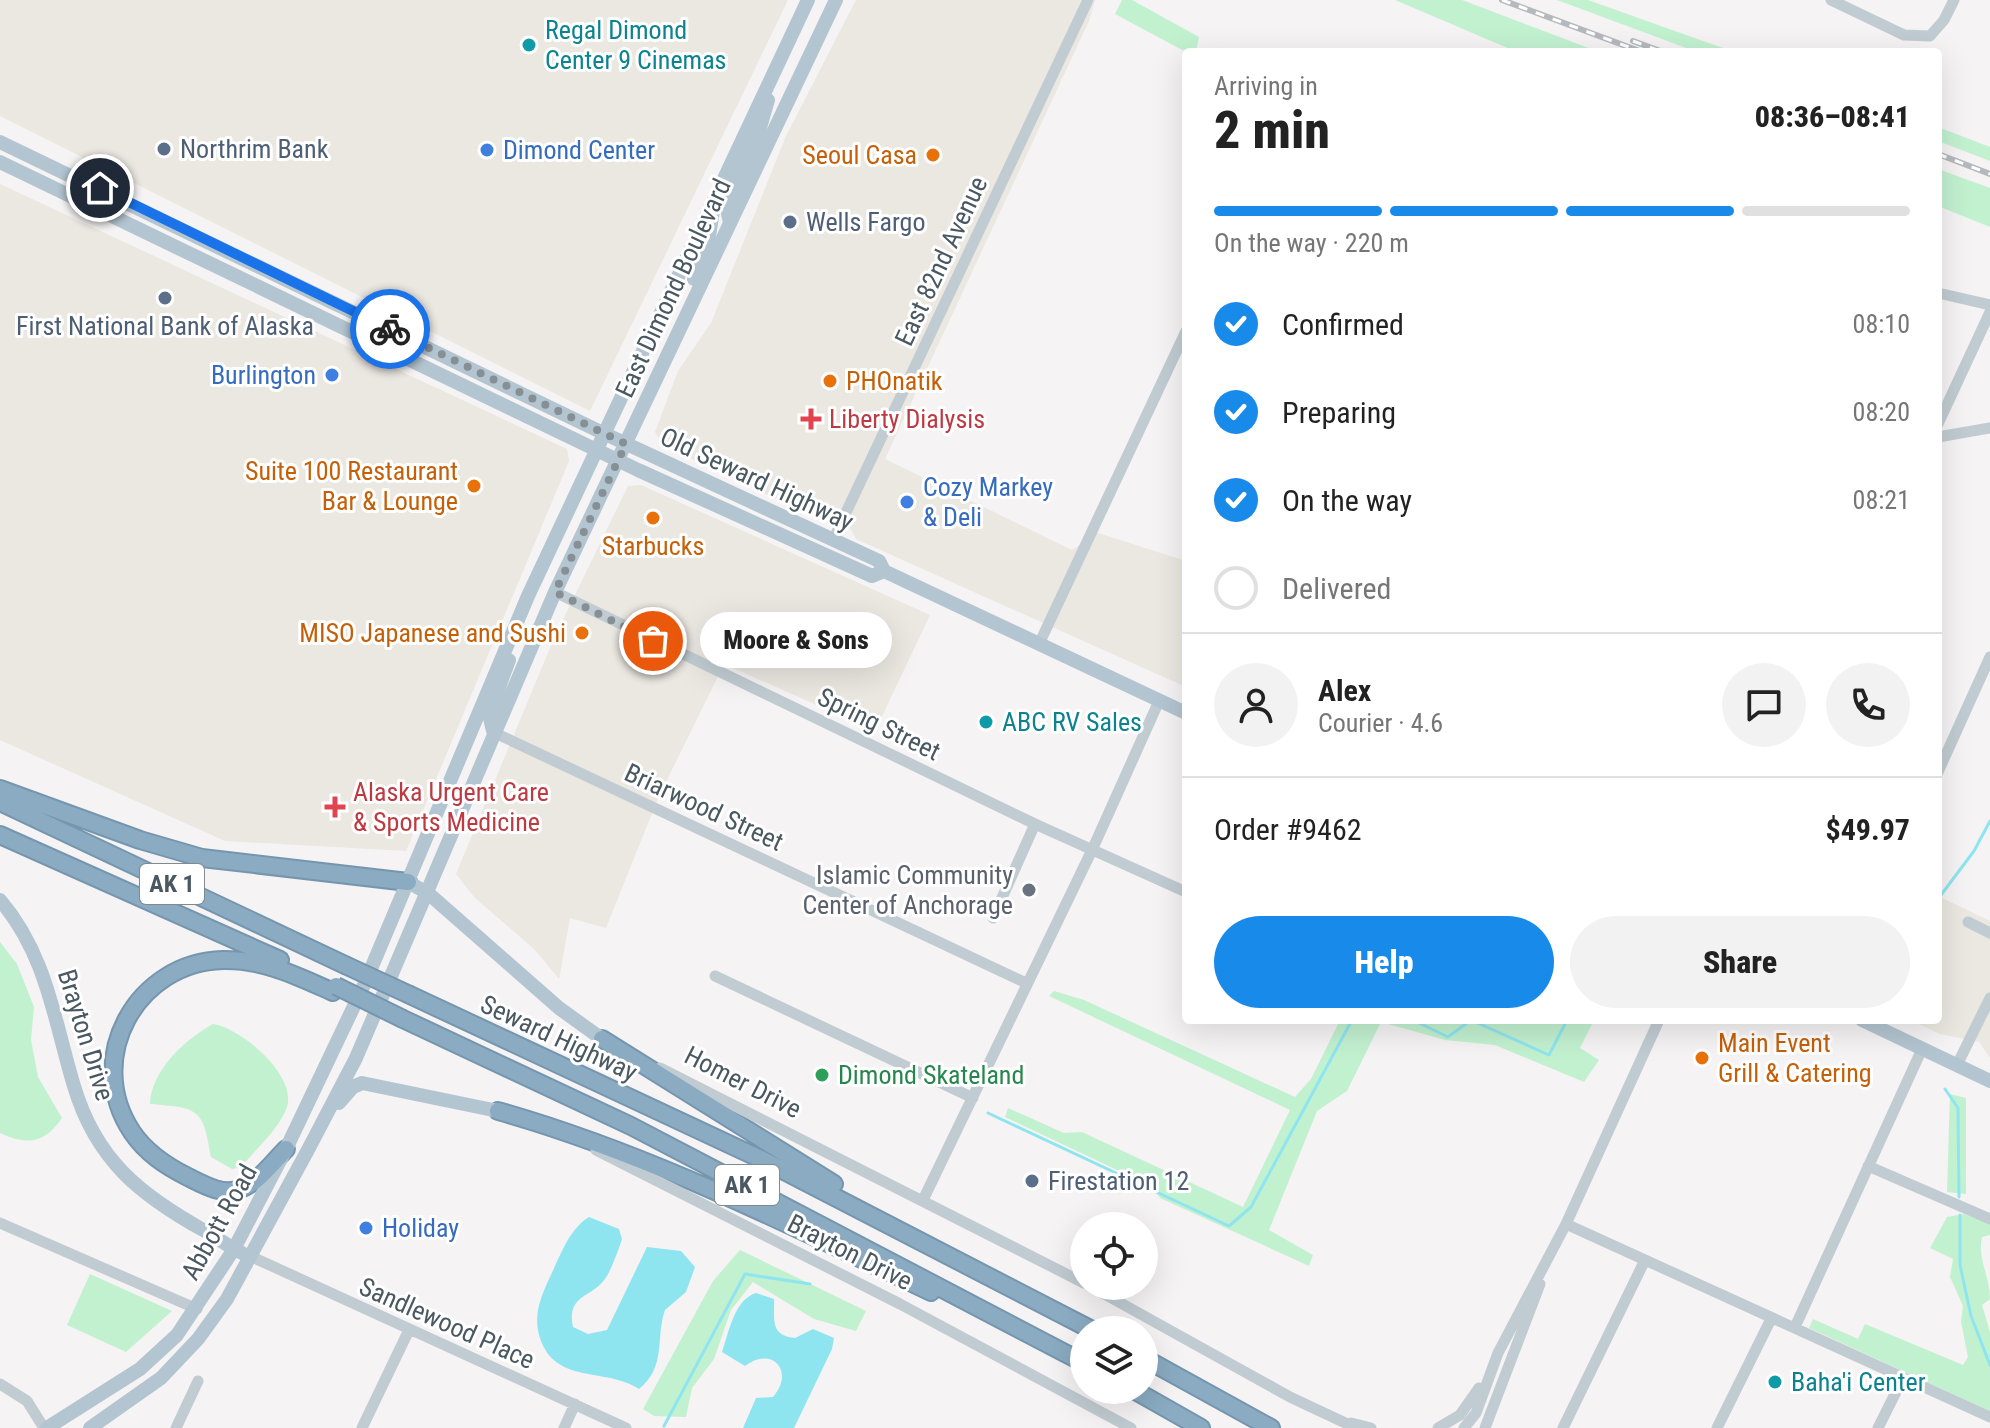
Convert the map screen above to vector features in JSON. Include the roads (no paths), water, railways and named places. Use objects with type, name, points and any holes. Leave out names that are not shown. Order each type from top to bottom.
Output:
[{"type":"highway","points":[[0,789],[151,844],[202,858],[408,882]]},
{"type":"highway","name":"Seward Highway","points":[[0,802],[739,1148],[1070,1318]]},
{"type":"highway","name":"Seward Highway","points":[[0,835],[403,1019],[658,1140],[1070,1357]]},
{"type":"highway","points":[[286,1149],[249,1184],[235,1190],[205,1185],[163,1163],[140,1143],[122,1112],[114,1074],[119,1034],[129,1012],[145,991],[169,973],[192,963],[222,960],[261,963],[335,989]]},
{"type":"highway","points":[[602,1039],[941,1250]]},
{"type":"highway","points":[[498,1111],[562,1130],[719,1190],[1070,1357]]},
{"type":"highway","points":[[1158,1366],[1271,1428]]},
{"type":"highway","points":[[1158,1404],[1201,1428]]},
{"type":"main road","name":"East Dimond Boulevard","points":[[365,983],[522,609],[808,0]]},
{"type":"main road","name":"East Dimond Boulevard","points":[[384,993],[429,894],[493,732],[555,592],[836,0]]},
{"type":"main road","points":[[730,223],[726,204],[759,131],[774,73]]},
{"type":"main road","name":"Old Seward Highway","points":[[0,142],[626,444],[879,561],[884,571],[1182,711]]},
{"type":"main road","name":"Old Seward Highway","points":[[0,162],[595,450],[872,576],[884,571]]},
{"type":"main road","points":[[675,341],[708,242],[714,199]]},
{"type":"main road","points":[[254,283],[300,296],[336,312],[347,308]]},
{"type":"main road","points":[[725,510],[764,519],[817,541],[833,540]]},
{"type":"main road","points":[[493,732],[489,714],[519,628],[522,609]]},
{"type":"main road","name":"Homer Drive","points":[[408,882],[429,894],[559,1008],[602,1039]]},
{"type":"main road","name":"Brayton Drive","points":[[0,900],[26,936],[41,968],[74,1086],[100,1144],[121,1172],[149,1198],[250,1256]]},
{"type":"main road","name":"Abbott Road","points":[[46,1428],[140,1369],[177,1335],[197,1309],[234,1249],[286,1149],[365,983]]},
{"type":"main road","name":"Abbott Road","points":[[90,1428],[161,1378],[205,1329],[250,1256],[323,1121],[384,993]]},
{"type":"main road","points":[[1870,1024],[1990,1081]]},
{"type":"main road","name":"Brayton Drive","points":[[323,1121],[353,1087],[362,1083],[430,1094],[498,1111]]},
{"type":"street","name":"East 82nd Avenue","points":[[833,540],[1088,0]]},
{"type":"street","points":[[1831,0],[1904,35],[1930,36],[1944,20],[1954,0]]},
{"type":"street","points":[[1942,294],[1990,305]]},
{"type":"street","points":[[1942,415],[1990,312]]},
{"type":"street","points":[[1039,644],[1182,340]]},
{"type":"street","points":[[1942,436],[1990,428]]},
{"type":"street","name":"Spring Street","points":[[555,592],[1035,824],[1182,890]]},
{"type":"street","points":[[1942,763],[1990,657]]},
{"type":"street","points":[[923,1200],[1093,848],[1159,701]]},
{"type":"street","name":"Briarwood Street","points":[[493,732],[1026,983]]},
{"type":"street","points":[[993,918],[1035,824]]},
{"type":"street","points":[[1968,922],[1990,933]]},
{"type":"street","points":[[715,976],[973,1098]]},
{"type":"street","points":[[1957,1065],[1990,998]]},
{"type":"street","points":[[1438,1428],[1466,1408],[1498,1353],[1566,1224],[1657,1024]]},
{"type":"street","name":"Homer Drive","points":[[602,1039],[1070,1276]]},
{"type":"street","points":[[1795,1327],[1922,1049]]},
{"type":"street","name":"Brayton Drive","points":[[498,1111],[635,1169],[1131,1428]]},
{"type":"street","points":[[1868,1166],[1990,1219]]},
{"type":"street","points":[[0,1223],[197,1309]]},
{"type":"street","points":[[1566,1224],[1990,1417]]},
{"type":"street","points":[[1485,1428],[1554,1246]]},
{"type":"street","name":"Sandlewood Place","points":[[250,1256],[626,1428]]},
{"type":"street","points":[[1563,1428],[1645,1260]]},
{"type":"street","points":[[1116,1300],[1356,1428]]},
{"type":"street","points":[[1717,1428],[1771,1319]]},
{"type":"street","points":[[362,1428],[409,1330]]},
{"type":"street","points":[[1464,1428],[1476,1413],[1498,1353]]},
{"type":"street","points":[[1878,1428],[1903,1378]]},
{"type":"street","points":[[176,1428],[198,1381]]},
{"type":"street","points":[[0,1384],[27,1401],[46,1428]]},
{"type":"street","points":[[564,1428],[575,1404]]},
{"type":"street","points":[[1339,1420],[1371,1428]]},
{"type":"water","points":[[589,1217],[619,1229],[622,1239],[607,1276],[573,1308],[573,1327],[588,1334],[607,1330],[647,1247],[681,1251],[695,1267],[686,1292],[665,1310],[657,1362],[648,1380],[639,1389],[626,1382],[583,1373],[557,1363],[547,1353],[540,1338],[537,1315],[543,1294],[570,1237]]},
{"type":"water","points":[[756,1293],[774,1299],[775,1325],[781,1333],[795,1338],[813,1329],[834,1338],[832,1349],[794,1428],[743,1428],[756,1398],[773,1397],[782,1379],[778,1364],[772,1360],[755,1360],[745,1366],[722,1352],[737,1309]]},
{"type":"waterway","points":[[1942,894],[1974,851],[1990,821]]},
{"type":"waterway","points":[[988,1113],[1229,1226],[1251,1207],[1350,1024]]},
{"type":"waterway","points":[[1421,1024],[1448,1037],[1466,1024]]},
{"type":"waterway","points":[[1480,1024],[1549,1055],[1565,1024]]},
{"type":"waterway","points":[[1945,1089],[1958,1108],[1959,1197]]},
{"type":"waterway","points":[[1960,1215],[1960,1265],[1971,1316],[1990,1365]]},
{"type":"waterway","points":[[664,1426],[745,1274],[810,1284]]},
{"type":"railway","points":[[1502,0],[1631,48]]},
{"type":"railway","points":[[1633,41],[1652,48]]},
{"type":"railway","points":[[1942,156],[1990,174]]},
{"type":"place","name":"Regal Dimond Center 9 Cinemas","points":[[529,45]]},
{"type":"place","name":"Northrim Bank","points":[[164,149]]},
{"type":"place","name":"Dimond Center","points":[[487,150]]},
{"type":"place","name":"Seoul Casa","points":[[933,155]]},
{"type":"place","name":"Wells Fargo","points":[[790,222]]},
{"type":"place","name":"First National Bank of Alaska","points":[[165,298]]},
{"type":"place","name":"Burlington","points":[[332,375]]},
{"type":"place","name":"PHOnatik","points":[[830,381]]},
{"type":"place","name":"Liberty Dialysis","points":[[811,419]]},
{"type":"place","name":"Suite 100 Restaurant Bar & Lounge","points":[[474,486]]},
{"type":"place","name":"Cozy Markey & Deli","points":[[907,502]]},
{"type":"place","name":"Starbucks","points":[[653,518]]},
{"type":"place","name":"MISO Japanese and Sushi","points":[[582,633]]},
{"type":"place","name":"Moore & Sons","points":[[653,641]]},
{"type":"place","name":"ABC RV Sales","points":[[986,722]]},
{"type":"place","name":"Alaska Urgent Care & Sports Medicine","points":[[335,807]]},
{"type":"place","name":"Islamic Community Center of Anchorage","points":[[1029,890]]},
{"type":"place","name":"Main Event Grill & Catering","points":[[1702,1058]]},
{"type":"place","name":"Dimond Skateland","points":[[822,1075]]},
{"type":"place","name":"Firestation 12","points":[[1032,1181]]},
{"type":"place","name":"Holiday","points":[[366,1228]]},
{"type":"place","name":"Baha'i Center","points":[[1775,1382]]}]
